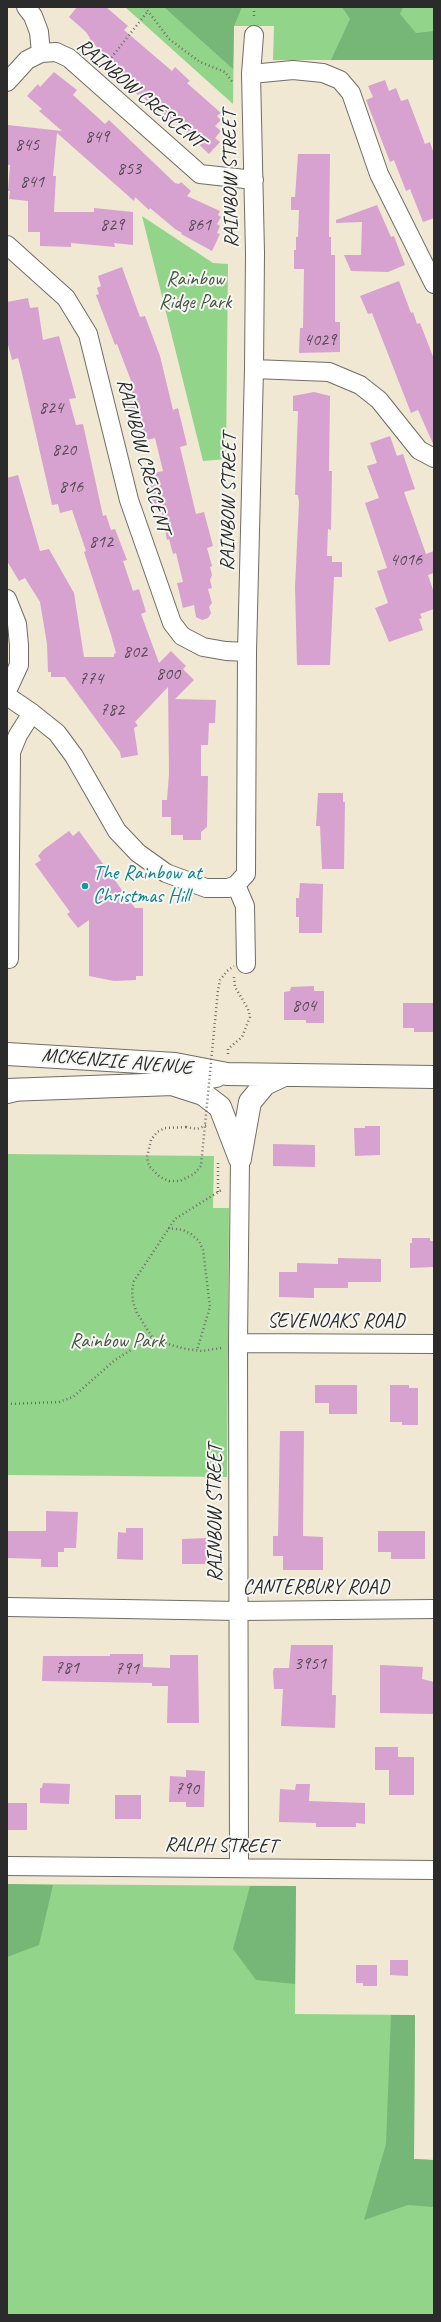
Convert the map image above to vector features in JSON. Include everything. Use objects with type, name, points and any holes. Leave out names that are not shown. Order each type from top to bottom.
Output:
[{"type":"main road","name":"MCKENZIE AVENUE","points":[[7,1054],[175,1064],[227,1074],[282,1076],[434,1077]]},
{"type":"main road","name":"MCKENZIE AVENUE","points":[[10,1091],[173,1084],[227,1074]]},
{"type":"main road","points":[[240,1169],[250,1102],[265,1084],[282,1076]]},
{"type":"main road","points":[[173,1084],[202,1094],[220,1107],[240,1169]]},
{"type":"street","points":[[7,82],[27,60],[41,53],[39,32],[33,16],[26,7]]},
{"type":"street","name":"RAINBOW STREET","points":[[236,885],[246,874],[247,652],[254,369],[254,180],[251,74],[254,35]]},
{"type":"street","name":"RAINBOW CRESCENT","points":[[41,53],[56,52],[69,58],[200,174],[254,180]]},
{"type":"street","points":[[251,74],[293,70],[322,73],[340,80],[347,88],[351,93],[379,174],[434,284]]},
{"type":"street","name":"RAINBOW CRESCENT","points":[[7,245],[66,298],[77,313],[88,334],[125,487],[172,623],[182,636],[203,647],[226,651],[247,652]]},
{"type":"street","points":[[254,369],[329,372],[360,385],[379,400],[419,450],[434,458]]},
{"type":"street","points":[[7,599],[17,624],[20,645],[19,665],[7,691]]},
{"type":"street","points":[[7,696],[32,713],[56,733],[74,756],[117,831],[138,854],[166,873],[206,888],[228,888],[236,885],[245,906],[240,965]]},
{"type":"street","points":[[9,960],[11,752],[18,735],[32,713]]},
{"type":"street","name":"RAINBOW STREET","points":[[239,1868],[238,1346],[240,1169]]},
{"type":"street","name":"SEVENOAKS ROAD","points":[[238,1346],[434,1344]]},
{"type":"street","name":"CANTERBURY ROAD","points":[[7,1607],[238,1611],[434,1609]]},
{"type":"street","name":"RALPH STREET","points":[[7,1866],[434,1870]]},
{"type":"path","points":[[145,7],[169,39],[200,62],[225,72],[235,85]]},
{"type":"path","points":[[94,80],[148,11]]},
{"type":"path","points":[[227,1074],[228,1048],[242,1037],[250,1017],[248,1009],[235,987],[233,980],[240,965]]},
{"type":"path","points":[[186,1127],[165,1128],[157,1132],[147,1148],[149,1166],[160,1177],[169,1181],[180,1181],[188,1178],[201,1166],[218,990],[220,980],[227,971],[240,965]]},
{"type":"path","points":[[238,1346],[197,1350],[170,1345],[152,1337],[137,1313],[133,1302],[132,1290],[134,1281],[167,1228],[175,1219],[240,1169]]},
{"type":"path","points":[[167,1228],[183,1230],[191,1234],[199,1241],[203,1250],[210,1307],[197,1350]]},
{"type":"path","points":[[7,1404],[59,1402],[73,1397],[115,1360],[152,1337]]},
{"type":"green space","points":[[125,7],[434,7],[434,60],[273,60],[274,26],[234,26],[233,104]]},
{"type":"green space","points":[[164,7],[242,7],[234,26],[233,69]]},
{"type":"green space","points":[[342,7],[403,7],[400,14],[416,33],[434,31],[434,60],[331,60],[350,19]]},
{"type":"green space","name":"Rainbow Ridge Park","points":[[142,216],[213,263],[228,264],[226,459],[203,461]]},
{"type":"green space","name":"Rainbow Park","points":[[7,1154],[214,1156],[213,1208],[229,1208],[227,1477],[7,1475]]},
{"type":"green space","points":[[7,1884],[296,1886],[295,2014],[415,2015],[414,2159],[434,2160],[434,2315],[7,2315]]},
{"type":"green space","points":[[7,1884],[53,1885],[39,1945],[7,1957]]},
{"type":"green space","points":[[250,1886],[296,1886],[295,1984],[256,1980],[233,1949]]},
{"type":"green space","points":[[391,2015],[415,2015],[414,2159],[434,2160],[434,2207],[408,2205],[364,2220],[386,2144]]},
{"type":"building","points":[[77,7],[106,7],[128,26],[124,30],[172,71],[175,67],[190,81],[187,83],[221,113],[217,116],[221,120],[215,126],[221,131],[215,138],[220,142],[209,154],[175,122],[172,126],[140,94],[138,95],[127,86],[124,82],[127,79],[114,68],[117,65],[89,40],[90,38],[86,32],[69,17]]},
{"type":"building","points":[[54,72],[77,90],[73,95],[105,124],[109,120],[175,183],[179,184],[181,182],[191,191],[187,196],[220,211],[218,215],[221,217],[217,224],[220,226],[217,233],[220,234],[212,251],[181,234],[182,233],[150,208],[149,210],[135,197],[134,201],[57,133],[53,176],[56,176],[54,212],[94,212],[94,208],[133,212],[133,245],[114,243],[115,247],[71,243],[71,247],[40,246],[40,232],[28,232],[28,201],[9,199],[10,191],[8,191],[10,165],[7,165],[8,125],[62,131],[39,111],[42,109],[27,96],[38,84],[40,87]]},
{"type":"building","points":[[385,80],[389,91],[396,88],[401,101],[408,99],[425,144],[430,142],[434,154],[434,218],[423,222],[410,189],[406,191],[394,160],[390,162],[366,100],[373,97],[368,86]]},
{"type":"building","points":[[298,154],[330,154],[329,237],[331,237],[331,255],[335,255],[335,322],[340,322],[340,352],[299,353],[300,328],[303,328],[304,269],[294,269],[294,250],[296,250],[296,237],[298,237],[299,210],[291,210],[291,197],[295,197]]},
{"type":"building","points":[[377,205],[391,237],[394,236],[405,265],[388,272],[351,271],[344,255],[361,255],[362,222],[336,223],[336,220]]},
{"type":"building","points":[[122,267],[140,317],[145,316],[160,356],[173,410],[178,408],[187,445],[180,447],[196,514],[204,512],[213,546],[207,548],[212,566],[210,567],[212,575],[210,580],[212,588],[208,589],[212,603],[209,607],[211,613],[208,618],[202,620],[196,617],[194,605],[183,608],[177,583],[183,582],[176,553],[173,554],[169,539],[167,540],[161,511],[157,512],[155,503],[153,503],[146,475],[163,471],[155,438],[140,442],[131,408],[128,409],[123,389],[133,386],[117,344],[115,345],[96,295],[99,294],[97,288],[101,286],[98,276]]},
{"type":"building","points":[[399,281],[411,313],[413,312],[417,324],[420,323],[434,359],[434,446],[418,410],[411,413],[372,313],[368,314],[360,296]]},
{"type":"building","points":[[28,298],[30,308],[38,307],[43,340],[59,336],[76,398],[69,399],[76,425],[83,424],[103,516],[106,515],[111,530],[115,529],[127,560],[123,561],[133,591],[139,589],[146,612],[141,614],[159,663],[171,651],[186,666],[183,669],[194,680],[175,699],[216,700],[215,723],[209,723],[208,745],[201,745],[201,776],[208,776],[207,827],[201,832],[201,840],[183,840],[183,835],[171,835],[171,817],[162,817],[162,800],[167,800],[169,774],[168,687],[135,722],[138,726],[134,728],[138,755],[121,758],[120,752],[65,677],[51,677],[51,672],[48,672],[47,644],[40,602],[25,578],[19,581],[7,561],[7,478],[18,475],[40,551],[49,549],[74,593],[84,657],[114,657],[114,654],[116,653],[111,635],[72,510],[60,513],[58,504],[52,505],[18,358],[12,360],[7,341],[7,302]]},
{"type":"building","points":[[314,392],[330,396],[329,471],[332,471],[331,530],[328,529],[327,556],[332,556],[332,562],[342,562],[342,577],[334,577],[330,665],[297,665],[295,587],[299,502],[298,495],[295,495],[298,411],[293,411],[293,396]]},
{"type":"building","points":[[390,436],[397,456],[403,454],[415,489],[404,492],[426,554],[434,551],[434,573],[428,575],[434,593],[434,609],[420,614],[422,618],[419,619],[423,630],[389,642],[375,608],[388,603],[377,571],[387,568],[365,503],[379,498],[367,466],[377,463],[370,443]]},
{"type":"building","points":[[318,793],[343,793],[343,802],[345,802],[344,869],[322,869],[320,826],[316,826]]},
{"type":"building","name":"The Rainbow at Christmas Hill","points":[[69,831],[73,836],[79,831],[135,908],[143,908],[143,976],[136,976],[136,980],[114,981],[89,976],[89,920],[78,928],[67,914],[70,912],[35,864],[41,860],[38,856],[43,850]]},
{"type":"building","points":[[300,883],[323,884],[322,933],[299,933],[299,917],[296,917],[296,898],[299,898]]},
{"type":"building","points":[[314,986],[314,991],[324,991],[324,1023],[306,1023],[306,1020],[284,1020],[284,992],[290,991],[291,987]]},
{"type":"building","points":[[403,1003],[434,1003],[434,1032],[414,1032],[414,1028],[403,1028]]},
{"type":"building","points":[[365,1126],[380,1126],[380,1155],[355,1156],[354,1128],[365,1128]]},
{"type":"building","points":[[273,1144],[315,1145],[315,1167],[273,1166]]},
{"type":"building","points":[[412,1238],[430,1238],[430,1241],[434,1241],[434,1267],[410,1268],[410,1243],[412,1243]]},
{"type":"building","points":[[338,1258],[381,1259],[381,1282],[348,1282],[348,1288],[314,1288],[314,1298],[279,1297],[279,1272],[297,1272],[297,1263],[338,1264]]},
{"type":"building","points":[[315,1385],[357,1385],[357,1414],[329,1414],[329,1403],[315,1403]]},
{"type":"building","points":[[390,1385],[409,1385],[409,1388],[418,1388],[418,1425],[402,1425],[402,1422],[390,1422]]},
{"type":"building","points":[[280,1431],[304,1431],[303,1536],[323,1537],[323,1570],[283,1570],[283,1556],[273,1556],[273,1536],[278,1536]]},
{"type":"building","points":[[46,1511],[78,1512],[76,1548],[64,1548],[64,1552],[58,1552],[58,1567],[41,1567],[41,1559],[7,1558],[7,1531],[46,1531]]},
{"type":"building","points":[[126,1528],[143,1528],[143,1560],[117,1559],[118,1532],[126,1533]]},
{"type":"building","points":[[378,1531],[425,1531],[425,1559],[391,1559],[391,1552],[378,1552]]},
{"type":"building","points":[[208,1538],[208,1564],[182,1564],[182,1539]]},
{"type":"building","points":[[291,1645],[333,1645],[332,1695],[336,1695],[335,1728],[281,1726],[283,1689],[274,1689],[273,1672],[274,1668],[289,1668]]},
{"type":"building","points":[[110,1654],[143,1654],[143,1667],[170,1668],[170,1655],[198,1655],[199,1723],[167,1723],[168,1686],[152,1686],[152,1683],[42,1681],[43,1656],[110,1656]]},
{"type":"building","points":[[380,1665],[423,1667],[422,1679],[434,1682],[434,1714],[380,1713]]},
{"type":"building","points":[[375,1747],[398,1747],[398,1757],[414,1757],[414,1795],[389,1795],[389,1770],[375,1770]]},
{"type":"building","points":[[186,1770],[205,1771],[204,1807],[186,1807],[186,1802],[169,1802],[170,1776],[186,1777]]},
{"type":"building","points":[[43,1783],[70,1784],[69,1804],[40,1803],[40,1788],[42,1788]]},
{"type":"building","points":[[296,1784],[310,1784],[309,1801],[365,1803],[365,1824],[356,1823],[356,1827],[316,1827],[316,1823],[279,1822],[280,1789],[295,1790]]},
{"type":"building","points":[[115,1795],[141,1795],[141,1819],[115,1819]]},
{"type":"building","points":[[7,1803],[27,1803],[27,1830],[7,1830]]},
{"type":"building","points":[[390,1960],[408,1960],[408,1976],[390,1975]]},
{"type":"building","points":[[356,1965],[377,1965],[377,1986],[363,1986],[363,1983],[356,1983]]},
{"type":"place","name":"The Rainbow at Christmas Hill","points":[[85,886]]}]
